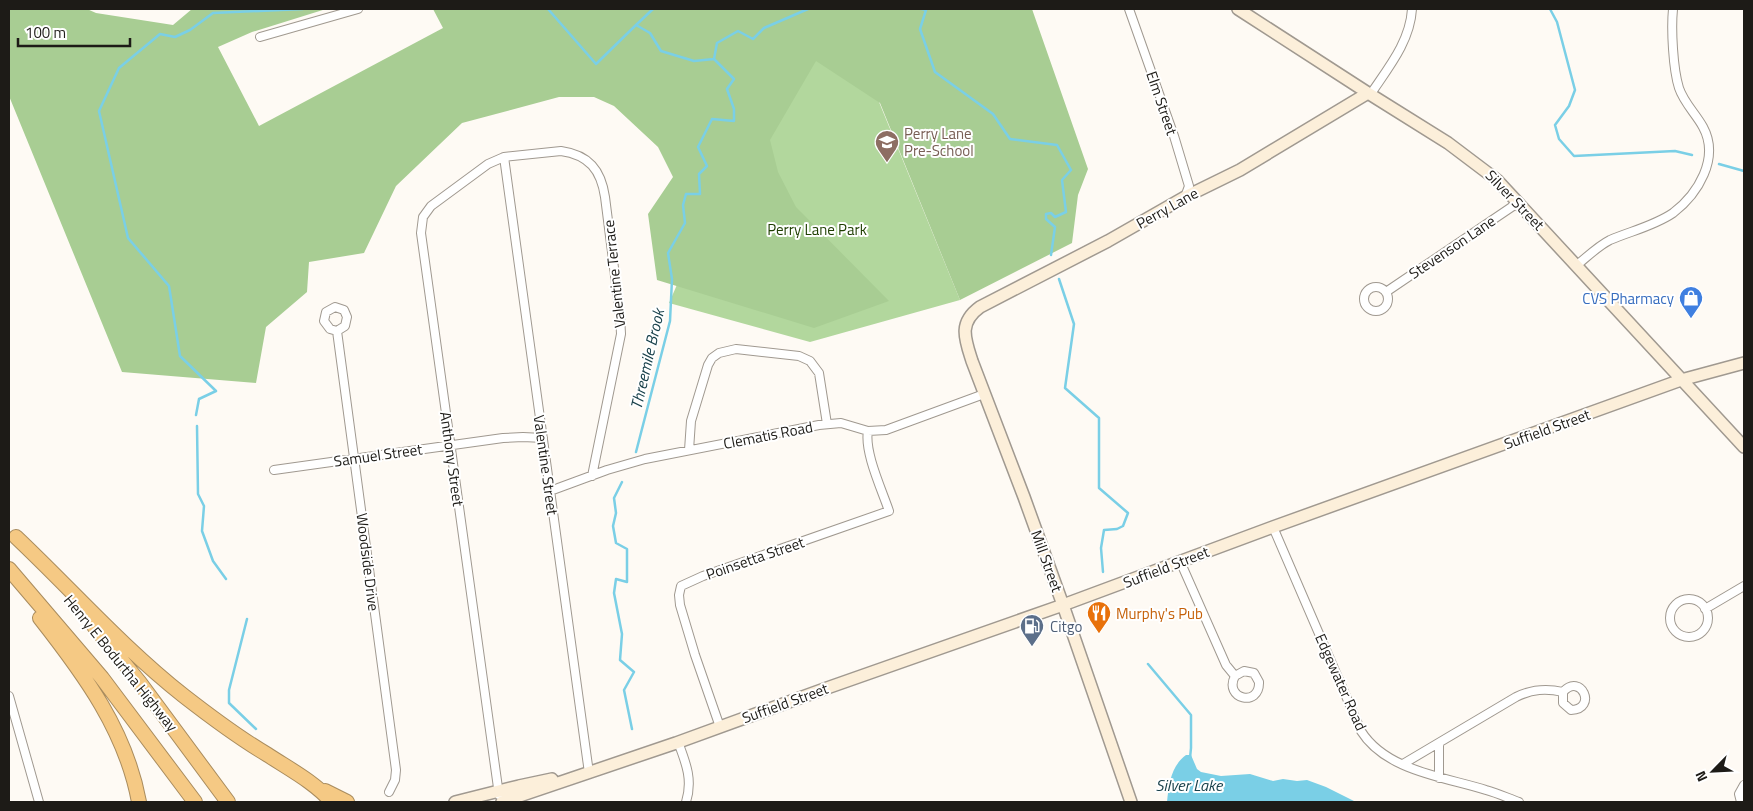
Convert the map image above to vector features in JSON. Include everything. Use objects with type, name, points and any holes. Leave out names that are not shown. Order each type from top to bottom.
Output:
[{"type":"highway","points":[[12,533],[125,645],[157,674],[252,744],[312,783],[347,802]]},
{"type":"highway","name":"Henry E Bodurtha Highway","points":[[12,533],[106,640],[228,802]]},
{"type":"highway","name":"Henry E Bodurtha Highway","points":[[9,569],[102,678],[196,802]]},
{"type":"highway","points":[[9,578],[66,651],[98,697],[126,754],[134,776],[139,802]]},
{"type":"highway","points":[[312,783],[332,802]]},
{"type":"street","points":[[260,38],[358,9]]},
{"type":"street","name":"Elm Street","points":[[1129,9],[1177,145],[1189,186],[1185,197]]},
{"type":"street","name":"Silver Street","points":[[1238,9],[1483,167],[1519,202],[1744,448]]},
{"type":"street","points":[[1369,94],[1403,44],[1410,28],[1412,9]]},
{"type":"street","points":[[1577,265],[1605,243],[1658,222],[1673,213],[1691,195],[1706,168],[1709,148],[1706,133],[1683,96],[1678,83],[1673,34],[1673,9]]},
{"type":"street","name":"Perry Lane","points":[[967,321],[980,307],[1108,241],[1185,197],[1240,170],[1369,94]]},
{"type":"street","name":"Valentine Terrace","points":[[504,158],[561,151],[571,152],[588,162],[601,177],[620,315],[620,334],[592,476]]},
{"type":"street","name":"Valentine Street","points":[[504,158],[589,773]]},
{"type":"street","name":"Anthony Street","points":[[500,798],[421,233],[422,223],[427,211],[436,201],[488,164],[504,158]]},
{"type":"street","name":"Stevenson Lane","points":[[1386,292],[1519,202]]},
{"type":"street","name":"Mill Street","points":[[967,321],[964,331],[965,339],[1063,605],[1131,802]]},
{"type":"street","name":"Woodside Drive","points":[[337,330],[396,770],[389,792]]},
{"type":"street","points":[[689,450],[691,421],[708,365],[716,355],[727,350],[736,349],[799,356],[810,361],[819,374],[827,424]]},
{"type":"street","name":"Suffield Street","points":[[455,802],[500,798],[589,773],[1063,605],[1681,380],[1744,363]]},
{"type":"street","name":"Clematis Road","points":[[550,491],[644,459],[827,424],[841,423],[868,431],[886,430],[984,394]]},
{"type":"street","name":"Poinsetta Street","points":[[720,726],[695,655],[680,604],[681,586],[703,576],[889,511],[869,453],[868,431]]},
{"type":"street","name":"Samuel Street","points":[[274,470],[513,437],[542,438]]},
{"type":"street","name":"Edgewater Road","points":[[1273,527],[1361,731],[1375,749],[1403,764],[1439,778],[1486,790],[1519,802]]},
{"type":"street","points":[[1180,561],[1226,666],[1235,676]]},
{"type":"street","points":[[1705,609],[1744,586]]},
{"type":"street","points":[[1693,600],[1700,603],[1705,609],[1708,620],[1700,634],[1684,637],[1672,627],[1671,612],[1675,605],[1682,601],[1693,600]]},
{"type":"street","points":[[1403,764],[1523,694],[1547,689],[1563,692]]},
{"type":"street","points":[[9,696],[40,802]]},
{"type":"street","points":[[678,742],[689,776],[689,790],[686,802]]},
{"type":"street","points":[[1439,743],[1439,778]]},
{"type":"street","points":[[1741,802],[1739,794],[1744,785]]},
{"type":"green space","points":[[9,9],[87,9],[96,13],[173,25],[192,9],[326,9],[252,32],[218,47],[259,126],[443,28],[433,9],[1032,9],[1088,169],[1078,195],[1072,243],[960,300],[880,103],[816,61],[770,140],[778,172],[796,207],[889,301],[814,328],[657,280],[648,214],[673,177],[658,147],[614,106],[594,97],[559,97],[462,123],[396,186],[364,253],[309,262],[307,292],[266,327],[256,383],[122,372],[9,96]]},
{"type":"green space","name":"Perry Lane Park","points":[[841,9],[960,300],[810,342],[669,303],[721,184]]},
{"type":"water","name":"Silver Lake","points":[[1186,755],[1191,755],[1197,769],[1201,772],[1221,776],[1250,774],[1273,781],[1283,779],[1307,780],[1356,802],[1167,802],[1174,770]]},
{"type":"waterway","points":[[196,415],[199,399],[216,391],[180,356],[169,286],[128,238],[99,111],[119,68],[160,34],[175,37],[190,30],[213,13],[303,9]]},
{"type":"waterway","points":[[548,9],[596,64],[636,25]]},
{"type":"waterway","name":"Threemile Brook","points":[[636,452],[670,321],[672,279],[668,253],[685,223],[683,205],[686,194],[700,194],[699,174],[707,166],[698,147],[712,119],[734,121],[734,109],[727,89],[734,79],[714,59],[694,61],[661,51],[650,33],[636,25],[653,9]]},
{"type":"waterway","points":[[714,59],[717,43],[738,31],[753,39],[764,28],[808,9]]},
{"type":"waterway","points":[[922,9],[926,10],[920,29],[935,72],[993,114],[1010,139],[1057,145],[1071,170],[1062,180],[1066,212],[1055,217],[1051,213],[1046,214],[1046,219],[1055,227],[1051,255]]},
{"type":"waterway","points":[[1550,9],[1557,22],[1575,90],[1569,106],[1555,125],[1559,139],[1574,156],[1675,151],[1692,155]]},
{"type":"waterway","points":[[1719,164],[1744,171]]},
{"type":"waterway","points":[[1059,279],[1074,324],[1065,388],[1099,418],[1099,488],[1128,513],[1123,526],[1117,529],[1104,530],[1101,548],[1103,572]]},
{"type":"waterway","points":[[197,426],[198,494],[204,506],[202,531],[213,561],[226,579]]},
{"type":"waterway","name":"Threemile Brook","points":[[622,482],[614,498],[616,513],[613,526],[616,543],[627,549],[627,582],[616,579],[614,593],[622,634],[620,660],[634,672],[624,690],[632,729]]},
{"type":"waterway","points":[[247,619],[229,690],[229,703],[256,729]]},
{"type":"waterway","points":[[1148,664],[1191,715],[1190,758]]},
{"type":"place","name":"Perry Lane Pre-School","points":[[887,163]]},
{"type":"place","name":"CVS Pharmacy","points":[[1691,319]]},
{"type":"place","name":"Murphy's Pub","points":[[1099,634]]},
{"type":"place","name":"Citgo","points":[[1032,647]]}]
